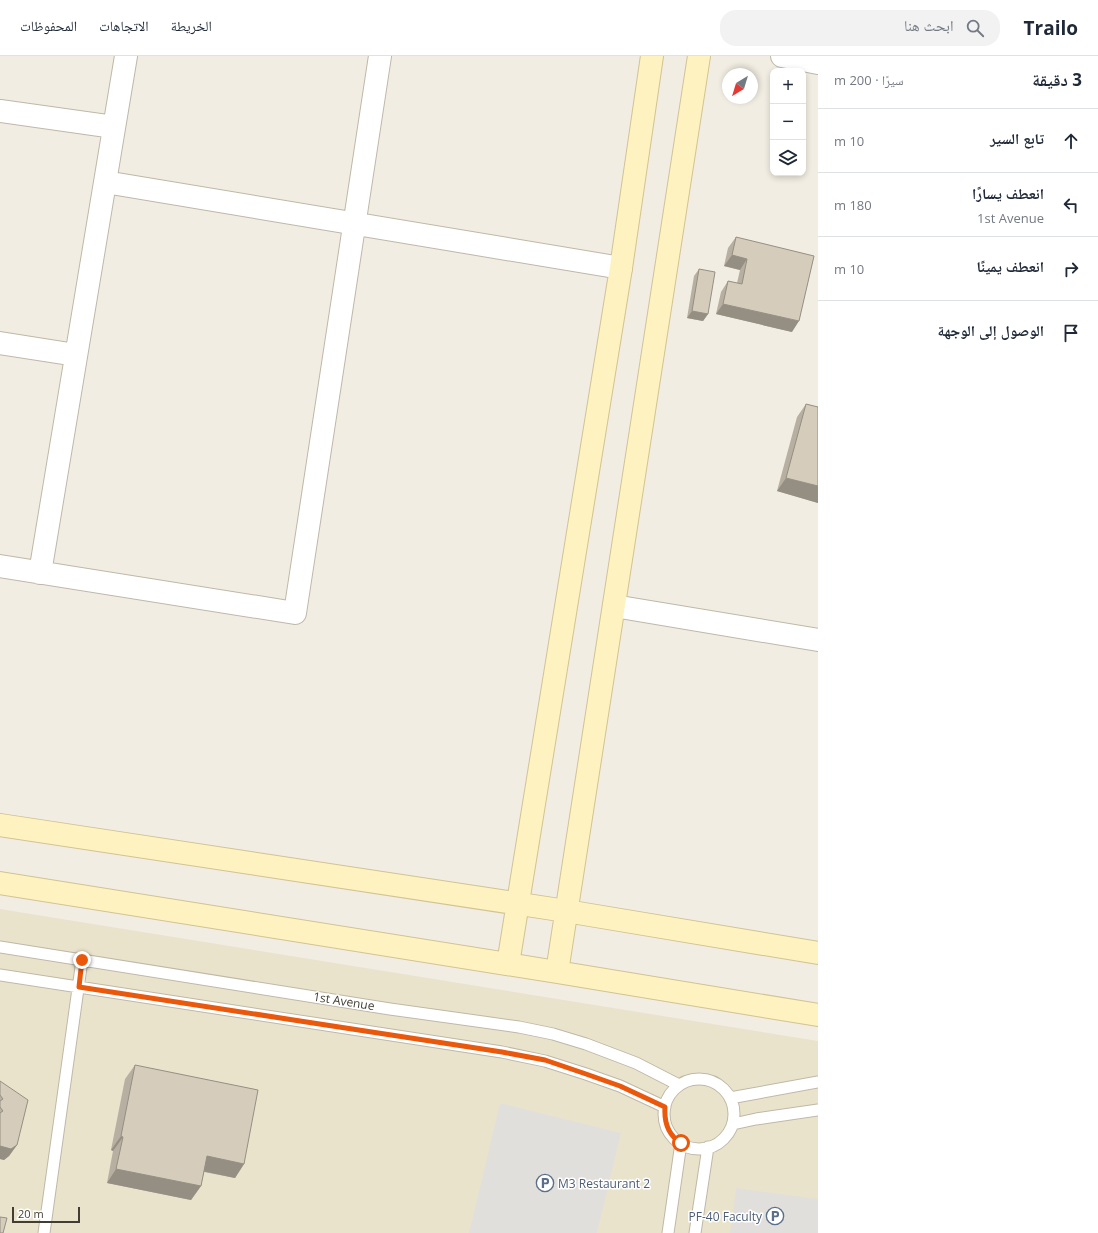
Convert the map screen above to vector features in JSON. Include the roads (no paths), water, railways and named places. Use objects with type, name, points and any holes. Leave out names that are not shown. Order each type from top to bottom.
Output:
[{"type":"main road","points":[[508,964],[516,904],[621,268],[652,56]]},
{"type":"main road","points":[[556,972],[699,56]]},
{"type":"main road","points":[[0,825],[516,904],[818,953]]},
{"type":"main road","points":[[0,883],[818,1015]]},
{"type":"street","points":[[40,573],[126,56]]},
{"type":"street","points":[[0,566],[295,613],[380,56]]},
{"type":"street","points":[[782,56],[818,62]]},
{"type":"street","points":[[0,111],[114,127]]},
{"type":"street","points":[[105,182],[621,268]]},
{"type":"street","points":[[0,343],[76,355]]},
{"type":"street","points":[[614,606],[818,640]]},
{"type":"lane","name":"1st Avenue","points":[[0,947],[390,1009],[518,1027],[553,1034],[586,1044],[636,1063],[679,1085]]},
{"type":"lane","points":[[44,1233],[82,960]]},
{"type":"lane","points":[[0,974],[545,1060],[620,1086],[665,1107]]},
{"type":"lane","points":[[692,1079],[706,1079],[722,1087],[730,1098],[734,1111],[731,1129],[719,1143],[708,1147],[693,1148],[681,1143],[670,1134],[664,1116],[665,1107],[672,1091],[679,1085],[692,1079]]},
{"type":"lane","points":[[730,1098],[818,1082]]},
{"type":"lane","points":[[732,1124],[818,1110]]},
{"type":"lane","points":[[668,1233],[681,1143]]},
{"type":"lane","points":[[695,1233],[708,1147]]},
{"type":"place","name":"M3 Restaurant 2","points":[[545,1183]]},
{"type":"place","name":"PF-40 Faculty","points":[[775,1216]]}]
